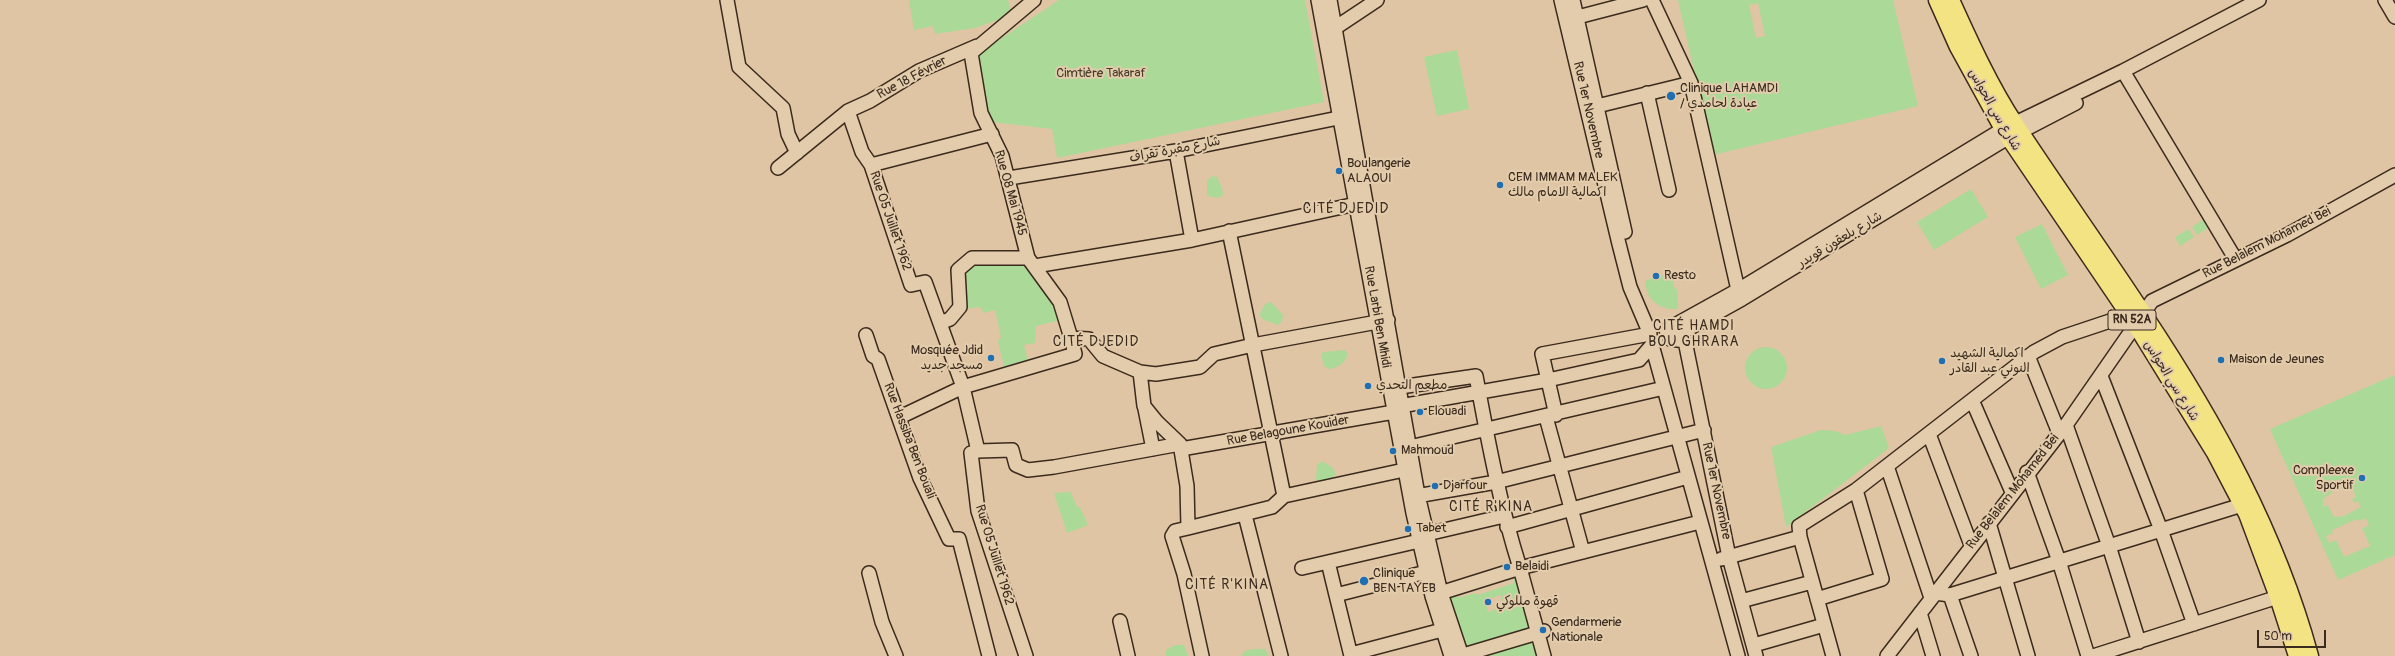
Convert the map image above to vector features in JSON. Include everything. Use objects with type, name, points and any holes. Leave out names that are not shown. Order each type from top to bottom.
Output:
[{"type":"main road","name":"شارع سي الحواس","points":[[1937,0],[1958,46],[2012,131],[2136,318],[2221,441],[2257,510],[2299,616],[2310,656]]},
{"type":"main road","name":"شارع سي الحواس","points":[[1951,0],[2012,131]]},
{"type":"main road","name":"شارع سي الحواس","points":[[2136,318],[2215,453],[2242,505],[2278,597],[2297,656]]},
{"type":"street","points":[[726,0],[739,67],[783,108],[788,134],[797,153]]},
{"type":"street","points":[[977,46],[1018,5],[1034,0]]},
{"type":"street","name":"Rue Larbi Ben Mhidi","points":[[1318,0],[1329,29],[1372,257],[1395,388],[1396,408],[1436,595],[1442,630],[1459,656]]},
{"type":"street","name":"Rue Larbi Ben Mhidi","points":[[1329,29],[1330,0]]},
{"type":"street","name":"Rue 1er Novembre","points":[[1562,0],[1572,19],[1634,286],[1658,335],[1664,388],[1738,656]]},
{"type":"street","name":"Rue 1er Novembre","points":[[1572,19],[1573,0]]},
{"type":"street","points":[[1572,19],[1643,0]]},
{"type":"street","points":[[1652,0],[1690,83],[1740,295]]},
{"type":"street","name":"شارع بلعقون قويدر","points":[[1658,335],[1740,295],[2012,131],[2124,74],[2259,0]]},
{"type":"street","points":[[2385,0],[2395,17]]},
{"type":"street","points":[[1329,29],[1372,2]]},
{"type":"street","name":"Rue 18 Février","points":[[778,168],[848,111],[870,101],[919,71],[977,46]]},
{"type":"street","name":"Rue 08 Mai 1945","points":[[977,46],[970,52],[981,113],[992,134],[1009,178],[1031,262]]},
{"type":"street","points":[[2124,74],[2236,260]]},
{"type":"street","points":[[1593,107],[1690,83]]},
{"type":"street","points":[[1647,93],[1669,190]]},
{"type":"street","name":"Rue 05 Juillet 1962","points":[[848,111],[862,152],[871,165],[911,285],[925,282],[963,387],[978,451],[971,452],[978,511],[1026,656]]},
{"type":"street","name":"شارع مقبرة تقراف","points":[[1009,178],[1176,151],[1345,117]]},
{"type":"street","points":[[871,165],[992,134]]},
{"type":"street","points":[[1176,151],[1192,240]]},
{"type":"street","name":"Rue Belalem Mohamed Bei","points":[[1887,656],[2027,472],[2063,429],[2101,376],[2136,318],[2152,302],[2236,260],[2395,175]]},
{"type":"street","points":[[940,323],[950,319],[960,308],[958,270],[972,258],[1031,262],[1192,240],[1362,203]]},
{"type":"street","points":[[1229,231],[1284,496]]},
{"type":"street","points":[[900,417],[963,387],[1075,354],[1060,302],[1031,262]]},
{"type":"street","points":[[1832,656],[1800,538],[1799,526],[1856,490],[2028,356],[2062,338],[2136,318]]},
{"type":"street","points":[[1071,338],[1089,339],[1103,356],[1140,372],[1156,374],[1200,368],[1214,354],[1253,345],[1383,321]]},
{"type":"street","name":"Rue Hassiba Ben Bouali","points":[[866,335],[873,356],[878,359],[900,417],[920,478],[949,539],[959,539],[989,656]]},
{"type":"street","points":[[1583,552],[1560,466],[1551,416],[1548,380],[1542,354],[1658,335]]},
{"type":"street","name":"Rue 1er Novembre","points":[[1658,335],[1685,340],[1730,557],[1755,650]]},
{"type":"street","name":"Rue Belagoune Kouider","points":[[978,451],[1012,450],[1016,465],[1028,470],[1054,467],[1153,449],[1271,434],[1396,408],[1548,380],[1639,360],[1658,335]]},
{"type":"street","points":[[2028,356],[2063,429],[2109,546],[2139,642]]},
{"type":"street","points":[[1140,372],[1144,406],[1153,449]]},
{"type":"street","points":[[1395,388],[1476,376],[1485,431],[1505,521],[1541,632],[1544,656]]},
{"type":"street","points":[[2101,376],[2161,530],[2194,624]]},
{"type":"street","points":[[1404,448],[1551,416],[1664,388]]},
{"type":"street","points":[[1972,400],[2012,492]]},
{"type":"street","points":[[1144,406],[1157,422],[1181,446],[1187,486],[1188,528]]},
{"type":"street","points":[[1414,496],[1496,482],[1704,430]]},
{"type":"street","points":[[1929,434],[1971,545]]},
{"type":"street","name":"Rue Larbi Ben Mhidi","points":[[1404,448],[1404,470],[1414,496]]},
{"type":"street","points":[[1887,466],[1933,596],[1950,595],[2242,505]]},
{"type":"street","points":[[1202,656],[1184,574],[1172,536],[1175,531],[1245,515],[1272,507],[1284,496],[1404,470]]},
{"type":"street","points":[[2027,472],[2059,561],[2088,656]]},
{"type":"street","points":[[1302,568],[1423,537],[1571,510],[1688,477]]},
{"type":"street","points":[[1816,598],[1882,579],[1856,490]]},
{"type":"street","points":[[1245,515],[1281,656]]},
{"type":"street","points":[[1436,595],[1520,568],[1700,522]]},
{"type":"street","points":[[1989,523],[2028,656]]},
{"type":"street","points":[[1711,562],[1800,538]]},
{"type":"street","points":[[1328,562],[1351,655],[1442,630]]},
{"type":"street","points":[[1336,595],[1430,571]]},
{"type":"street","points":[[869,573],[882,622],[896,656]]},
{"type":"street","points":[[1741,600],[1812,582]]},
{"type":"street","name":"Rue Larbi Ben Mhidi","points":[[1436,595],[1459,656]]},
{"type":"street","points":[[1950,595],[1971,656]]},
{"type":"street","points":[[2093,656],[2278,597]]},
{"type":"street","points":[[1920,613],[1933,656]]},
{"type":"street","points":[[1120,621],[1128,656]]},
{"type":"street","points":[[1755,650],[1824,625]]},
{"type":"street","points":[[1459,656],[1541,632]]},
{"type":"green space","points":[[909,0],[1008,0],[1012,15],[975,28],[935,34],[933,26],[914,30]]},
{"type":"green space","name":"Cimtière Takaraf","points":[[1059,0],[1305,0],[1324,102],[1057,158],[1052,129],[992,122],[987,110],[976,61],[984,50]]},
{"type":"green space","points":[[1678,0],[1893,0],[1918,106],[1713,155]],"holes":[[[1758,3],[1765,36],[1756,38],[1749,5]]]},
{"type":"green space","points":[[1457,50],[1469,109],[1437,116],[1424,57]]},
{"type":"green space","points":[[1213,176],[1217,177],[1222,188],[1223,195],[1218,198],[1207,196],[1207,180]]},
{"type":"green space","points":[[1971,189],[1988,217],[1934,250],[1917,222]]},
{"type":"green space","points":[[2206,218],[2211,226],[2197,235],[2192,227]]},
{"type":"green space","points":[[2042,224],[2068,275],[2041,289],[2015,237]]},
{"type":"green space","points":[[2189,229],[2194,237],[2180,246],[2175,237]]},
{"type":"green space","points":[[972,262],[1028,264],[1049,292],[1061,320],[1036,326],[1035,343],[1024,345],[1029,365],[1005,371],[998,341],[1001,337],[995,310],[984,313],[980,307],[966,309],[964,267]]},
{"type":"green space","points":[[1667,273],[1675,275],[1673,286],[1677,290],[1678,309],[1660,306],[1652,299],[1646,289],[1645,282]]},
{"type":"green space","points":[[1271,302],[1283,315],[1282,322],[1278,325],[1264,320],[1259,315],[1265,304]]},
{"type":"green space","points":[[1762,347],[1770,347],[1778,350],[1784,356],[1787,368],[1784,380],[1778,386],[1770,389],[1762,389],[1754,386],[1748,380],[1745,372],[1745,364],[1748,356],[1754,350]]},
{"type":"green space","points":[[1345,350],[1348,354],[1341,364],[1329,369],[1324,366],[1321,356],[1323,352]]},
{"type":"green space","name":"Compleexe Sportif","points":[[2395,375],[2395,555],[2338,580],[2270,429]],"holes":[[[2350,481],[2356,497],[2352,499],[2355,503],[2358,501],[2361,507],[2344,516],[2334,517],[2328,505],[2323,507],[2323,499],[2333,492],[2331,488],[2336,486],[2338,490],[2346,487],[2344,483]],[[2366,518],[2369,526],[2362,528],[2370,546],[2344,557],[2336,540],[2329,543],[2326,536],[2333,533],[2332,530],[2358,519],[2359,521]]]},
{"type":"green space","points":[[1881,426],[1889,448],[1786,527],[1771,447],[1821,430],[1835,431],[1845,435]]},
{"type":"green space","points":[[1322,461],[1332,467],[1336,474],[1332,479],[1322,483],[1316,480],[1317,465]]},
{"type":"green space","points":[[1071,492],[1077,507],[1080,507],[1088,525],[1067,533],[1054,493]]},
{"type":"green space","points":[[1516,575],[1530,630],[1469,648],[1464,646],[1449,602],[1450,597],[1461,597],[1476,593],[1478,595],[1514,583],[1513,577]],"holes":[[[1501,595],[1504,606],[1488,612],[1485,600]]]},
{"type":"green space","points":[[1533,639],[1539,656],[1477,656]]},
{"type":"green space","points":[[1175,645],[1184,645],[1188,656],[1166,656],[1166,650]]},
{"type":"green space","points":[[1265,649],[1269,656],[1241,656],[1245,651]]},
{"type":"place","name":"Clinique LAHAMDI / عيادة لحامدي","points":[[1671,96]]},
{"type":"place","name":"Boulangerie ALAOUI","points":[[1339,171]]},
{"type":"place","name":"CEM IMMAM MALEK اكمالية الامام مالك","points":[[1500,185]]},
{"type":"place","name":"Resto","points":[[1656,276]]},
{"type":"place","name":"Mosquée Jdid مسجد جديد","points":[[991,358]]},
{"type":"place","name":"Maison de Jeunes","points":[[2221,360]]},
{"type":"place","name":"اكمالية الشهيد النوني عبد القادر","points":[[1942,361]]},
{"type":"place","name":"مطعم التحدي","points":[[1368,386]]},
{"type":"place","name":"Elouadi","points":[[1420,412]]},
{"type":"place","name":"Mahmoud","points":[[1393,451]]},
{"type":"place","name":"Compleexe Sportif","points":[[2362,478]]},
{"type":"place","name":"Djarfour","points":[[1435,486]]},
{"type":"place","name":"Tabet","points":[[1408,529]]},
{"type":"place","name":"Belaidi","points":[[1507,567]]},
{"type":"place","name":"Clinique BEN TAYEB","points":[[1364,581]]},
{"type":"place","name":"قهوة مللوكي","points":[[1488,602]]},
{"type":"place","name":"Gendarmerie Nationale","points":[[1543,630]]},
{"type":"district","name":"CITÉ DJEDID","points":[[1346,209]]},
{"type":"district","name":"CITÉ HAMDI BOU GHRARA","points":[[1694,334]]},
{"type":"district","name":"CITÉ DJEDID","points":[[1096,342]]},
{"type":"district","name":"CITÉ R'KINA","points":[[1491,507]]},
{"type":"district","name":"CITÉ R'KINA","points":[[1227,585]]}]
